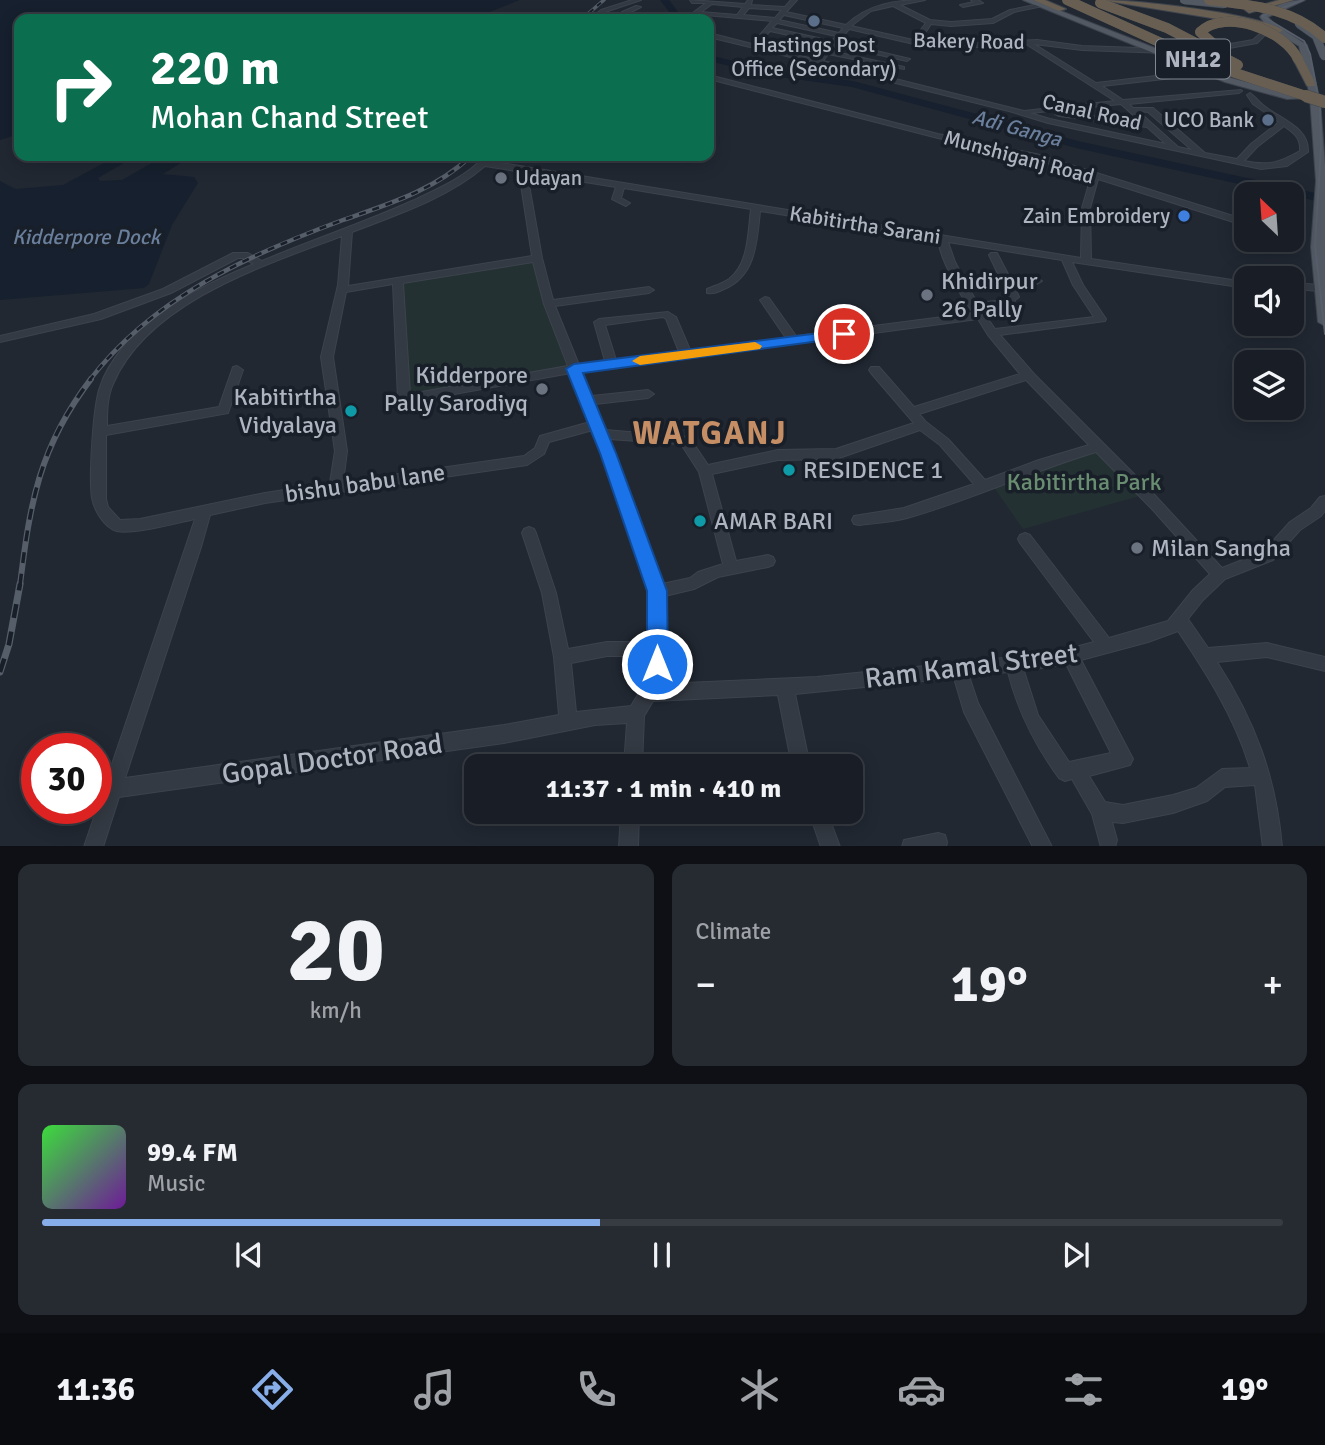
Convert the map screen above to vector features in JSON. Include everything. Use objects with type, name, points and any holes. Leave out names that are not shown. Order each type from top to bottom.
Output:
[{"type":"highway","points":[[1089,0],[1152,21],[1252,71],[1319,98]]},
{"type":"highway","points":[[1105,0],[1161,9],[1224,14],[1274,25]]},
{"type":"highway","name":"NH12","points":[[1125,0],[1226,54],[1319,98]]},
{"type":"highway","points":[[1209,0],[1281,13],[1312,27],[1325,38]]},
{"type":"highway","points":[[1224,14],[1290,0]]},
{"type":"highway","points":[[1038,3],[1064,4]]},
{"type":"highway","name":"NH12","points":[[1064,4],[1245,78],[1319,98]]},
{"type":"highway","points":[[1226,54],[1200,32],[1202,29],[1219,24],[1234,24],[1268,31],[1288,41],[1319,98]]},
{"type":"main road","points":[[1027,0],[1176,61],[1268,95]]},
{"type":"main road","points":[[1184,0],[1243,7],[1290,20],[1316,36],[1325,56]]},
{"type":"main road","points":[[1274,25],[1278,19],[1302,12],[1303,0],[1267,13],[1265,17],[1274,25],[1303,46],[1325,111]]},
{"type":"main road","points":[[1274,25],[1310,44],[1319,98],[1323,181],[1318,211],[1317,247],[1325,322]]},
{"type":"main road","name":"Canal Road","points":[[1176,61],[1250,95]]},
{"type":"main road","points":[[1250,95],[1319,98]]},
{"type":"street","name":"Bakery Road","points":[[692,0],[749,3],[898,38],[978,45],[1028,43],[1196,52],[1255,42],[1274,25]]},
{"type":"street","points":[[752,47],[794,0]]},
{"type":"street","points":[[818,63],[846,26],[863,12],[922,0]]},
{"type":"street","points":[[963,5],[980,2],[974,0]]},
{"type":"street","points":[[697,14],[711,2]]},
{"type":"street","points":[[740,15],[749,3]]},
{"type":"street","points":[[894,4],[929,22],[951,24],[993,21],[1038,3]]},
{"type":"street","points":[[626,14],[638,4]]},
{"type":"street","points":[[599,14],[638,4]]},
{"type":"street","points":[[867,4],[874,8]]},
{"type":"street","points":[[638,14],[645,11]]},
{"type":"street","points":[[714,17],[732,18],[740,15],[776,21],[837,39],[857,49],[894,57],[908,56]]},
{"type":"street","points":[[892,80],[929,22]]},
{"type":"street","points":[[769,29],[863,42],[908,56]]},
{"type":"street","points":[[838,67],[851,57],[863,42],[877,33]]},
{"type":"street","name":"Canal Road","points":[[714,36],[1122,137],[1239,163],[1273,167],[1304,152],[1304,139],[1284,122],[1263,111],[1250,95]]},
{"type":"street","points":[[877,54],[898,38]]},
{"type":"street","points":[[1028,43],[1128,106],[1175,149]]},
{"type":"street","points":[[827,52],[902,68]]},
{"type":"street","points":[[870,75],[894,57]]},
{"type":"street","points":[[1096,85],[1199,73]]},
{"type":"street","name":"Munshiganj Road","points":[[714,78],[948,139],[1020,153],[1234,219]]},
{"type":"street","points":[[1020,112],[1128,106],[1239,91]]},
{"type":"street","points":[[1105,106],[1116,117],[1122,137]]},
{"type":"street","points":[[1128,106],[1150,110],[1203,155]]},
{"type":"street","points":[[1050,110],[1054,114],[1149,125]]},
{"type":"street","points":[[1239,163],[1245,153],[1284,122]]},
{"type":"street","points":[[237,370],[224,411],[100,432],[107,382],[123,356],[173,311],[218,283],[406,208],[484,161]]},
{"type":"street","name":"Kabitirtha Sarani","points":[[490,161],[531,172],[1234,283]]},
{"type":"street","points":[[531,172],[525,184],[537,258],[549,304],[657,591],[657,678],[636,714],[634,754]]},
{"type":"street","points":[[1086,261],[1086,208],[1095,176]]},
{"type":"street","points":[[621,186],[616,199],[626,203]]},
{"type":"street","points":[[711,291],[736,278],[742,269],[752,240],[756,208]]},
{"type":"street","points":[[336,488],[341,451],[327,358],[341,290],[347,232]]},
{"type":"street","points":[[943,237],[951,264],[975,312],[992,333],[1220,576]]},
{"type":"street","points":[[0,338],[97,317],[167,291],[236,255],[246,255],[261,264]]},
{"type":"street","points":[[398,280],[404,399],[574,369],[794,341],[975,312],[1010,303],[1010,298],[1014,297],[994,255]]},
{"type":"street","points":[[992,333],[1101,319],[1078,285],[1065,257]]},
{"type":"street","points":[[341,290],[537,258]]},
{"type":"street","points":[[1006,281],[1037,281]]},
{"type":"street","points":[[1304,287],[1321,288]]},
{"type":"street","points":[[549,304],[644,290],[646,316]]},
{"type":"street","points":[[615,300],[620,320]]},
{"type":"street","points":[[765,300],[794,341]]},
{"type":"street","points":[[612,365],[599,322],[664,314],[671,317],[686,354]]},
{"type":"street","points":[[875,370],[922,425],[944,442],[982,485]]},
{"type":"street","points":[[912,412],[1028,374]]},
{"type":"street","points":[[587,401],[649,394]]},
{"type":"street","points":[[705,471],[778,455],[836,454],[922,425]]},
{"type":"street","points":[[598,430],[685,440],[705,471],[731,568]]},
{"type":"street","name":"bishu babu lane","points":[[100,432],[101,505],[117,526],[140,525],[265,498],[527,460],[540,451],[544,439],[598,430]]},
{"type":"street","points":[[859,520],[904,513],[1098,446]]},
{"type":"street","name":"Ram Kamal Street","points":[[649,691],[785,687],[1014,664],[1070,656],[1106,646],[1173,626],[1220,576],[1268,556],[1295,526],[1316,512],[1325,501]]},
{"type":"street","points":[[112,786],[194,547],[204,510]]},
{"type":"street","points":[[529,533],[549,593],[562,657],[568,722]]},
{"type":"street","points":[[1025,539],[1106,646]]},
{"type":"street","points":[[657,591],[694,583],[703,576],[731,568],[768,561]]},
{"type":"street","points":[[1178,618],[1204,656],[1238,717],[1262,776],[1273,846]]},
{"type":"street","points":[[562,657],[607,649],[657,649]]},
{"type":"street","points":[[1204,656],[1267,650],[1325,664]]},
{"type":"street","points":[[1014,664],[1023,705],[1040,739],[1065,772],[1124,759],[1070,656]]},
{"type":"street","points":[[959,668],[970,706],[1043,846]]},
{"type":"street","points":[[785,687],[799,754]]},
{"type":"street","name":"Gopal Doctor Road","points":[[112,789],[636,714]]},
{"type":"street","points":[[1076,770],[1100,811],[1108,839]]},
{"type":"street","points":[[1100,811],[1123,814],[1173,804],[1201,795],[1222,778],[1262,776]]},
{"type":"street","points":[[93,846],[100,824]]},
{"type":"street","points":[[628,846],[629,824]]},
{"type":"street","points":[[823,824],[831,846]]},
{"type":"street","points":[[911,846],[938,842]]},
{"type":"green space","points":[[533,261],[569,366],[410,393],[402,281]]},
{"type":"green space","name":"Kabitirtha Park","points":[[1098,448],[1143,495],[1023,529],[993,486]]},
{"type":"water","points":[[0,0],[520,0],[485,14],[14,14],[14,136],[0,140]]},
{"type":"water","name":"Kidderpore Dock","points":[[108,161],[127,161],[98,178],[100,181],[122,180],[155,161],[184,161],[163,174],[194,177],[198,183],[172,225],[149,284],[144,288],[0,300],[0,181],[16,189],[63,185]]},
{"type":"waterway","name":"Adi Ganga","points":[[664,0],[675,14]]},
{"type":"waterway","name":"Adi Ganga","points":[[714,59],[766,72],[853,84],[1076,144],[1325,199]]},
{"type":"tram line","points":[[1303,0],[1262,16],[1304,41],[1310,54],[1320,106],[1321,148],[1315,246],[1325,334]]},
{"type":"railway","points":[[588,14],[604,0]]},
{"type":"railway","points":[[89,381],[114,352],[142,326],[204,282],[272,248],[411,195],[465,161]]},
{"type":"railway","points":[[20,585],[33,502],[48,452],[73,404],[91,379]]},
{"type":"railway","points":[[0,672],[9,644],[20,584]]},
{"type":"slow traffic","points":[[640,361],[755,346]]},
{"type":"place","name":"Hastings Post Office (Secondary)","points":[[814,21]]},
{"type":"place","name":"UCO Bank","points":[[1268,120]]},
{"type":"place","name":"Udayan","points":[[501,178]]},
{"type":"place","name":"Zain Embroidery","points":[[1184,216]]},
{"type":"place","name":"Khidirpur 26 Pally","points":[[927,295]]},
{"type":"place","name":"Kidderpore Pally Sarodiyq","points":[[542,389]]},
{"type":"place","name":"Kabitirtha Vidyalaya","points":[[351,411]]},
{"type":"place","name":"RESIDENCE 1","points":[[789,470]]},
{"type":"place","name":"AMAR BARI","points":[[700,521]]},
{"type":"place","name":"Milan Sangha","points":[[1137,548]]},
{"type":"district","name":"WATGANJ","points":[[710,433]]},
{"type":"route","points":[[657,664],[657,591],[608,453],[574,369],[844,334]]}]
